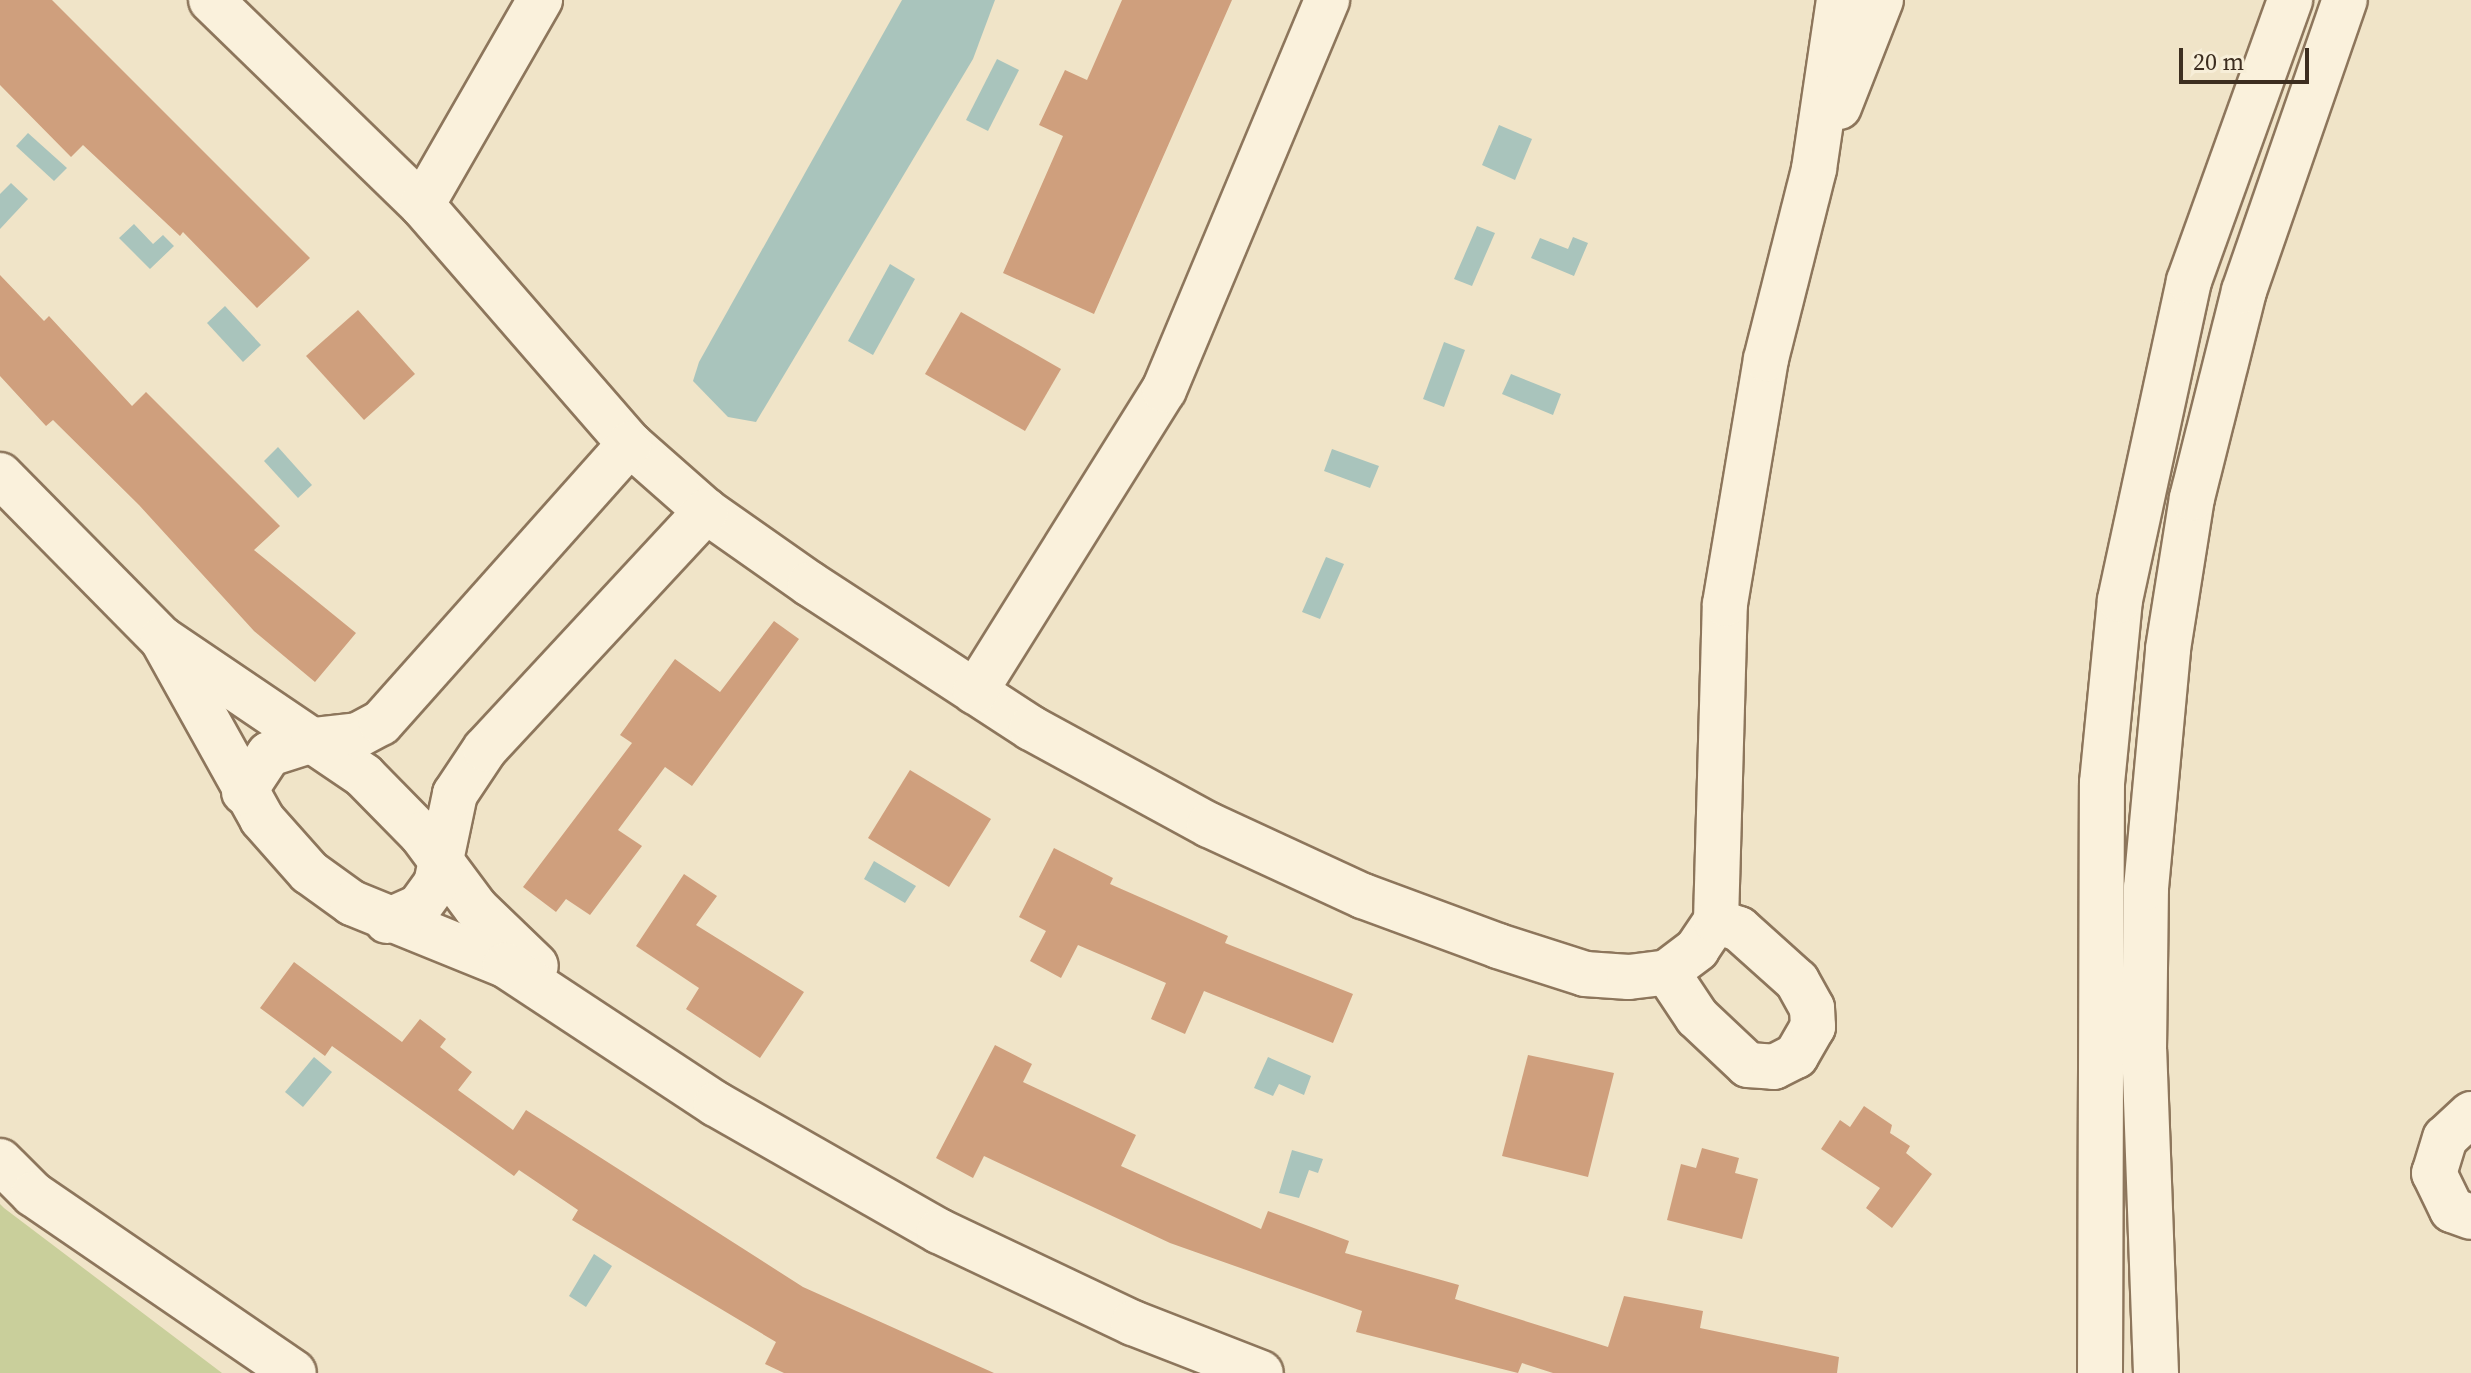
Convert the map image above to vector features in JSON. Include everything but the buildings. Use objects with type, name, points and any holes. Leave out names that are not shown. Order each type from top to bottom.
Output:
[{"type":"street","points":[[211,0],[422,205],[630,444],[706,511],[975,692],[1209,825],[1363,896],[1585,974],[1667,972],[1697,949],[1716,921],[1717,710],[1725,604],[1766,359],[1814,169],[1839,0]]},
{"type":"street","points":[[422,205],[540,0]]},
{"type":"street","points":[[975,692],[1164,390],[1327,0]]},
{"type":"street","points":[[1814,169],[1881,0]]},
{"type":"street","points":[[2100,1373],[2102,783],[2120,600],[2189,281],[2290,0]]},
{"type":"street","points":[[2156,1373],[2144,1050],[2146,888],[2168,649],[2192,498],[2244,291],[2345,0]]},
{"type":"street","points":[[244,792],[269,754],[313,740],[358,735],[381,723],[630,444]]},
{"type":"street","points":[[0,475],[162,639],[194,688],[244,792],[309,872],[387,921],[478,951],[589,1017],[716,1104],[939,1231],[1133,1323],[1261,1373]]},
{"type":"street","points":[[387,921],[419,907],[445,866],[446,827],[463,777],[706,511]]},
{"type":"street","points":[[162,639],[313,740],[394,805],[476,908],[589,1017]]},
{"type":"street","points":[[1667,972],[1697,1017],[1748,1065],[1774,1067],[1796,1056],[1813,1027],[1812,1008],[1797,981],[1739,929],[1716,921]]},
{"type":"street","points":[[2471,1114],[2445,1138],[2434,1173],[2452,1210],[2471,1217]]},
{"type":"street","points":[[0,1161],[33,1194],[294,1373]]},
{"type":"green space","points":[[0,1204],[4,1208],[222,1373],[0,1373]]},
{"type":"water","points":[[902,0],[995,0],[973,59],[756,422],[728,417],[693,381],[699,362]]},
{"type":"water","points":[[997,59],[1019,70],[988,131],[966,120]]},
{"type":"water","points":[[1499,125],[1532,139],[1515,180],[1482,165]]},
{"type":"water","points":[[28,133],[67,168],[54,181],[16,146]]},
{"type":"water","points":[[11,183],[28,199],[0,229],[0,194]]},
{"type":"water","points":[[134,224],[153,244],[163,235],[174,246],[150,269],[119,238]]},
{"type":"water","points":[[1477,226],[1495,233],[1472,286],[1454,279]]},
{"type":"water","points":[[1573,237],[1588,243],[1574,276],[1531,258],[1540,238],[1568,249]]},
{"type":"water","points":[[890,264],[915,279],[873,355],[848,341]]},
{"type":"water","points":[[225,306],[261,345],[243,362],[207,323]]},
{"type":"water","points":[[1444,342],[1465,350],[1444,407],[1423,399]]},
{"type":"water","points":[[1511,374],[1561,394],[1553,415],[1502,394]]},
{"type":"water","points":[[278,447],[312,485],[298,498],[264,461]]},
{"type":"water","points":[[1332,449],[1379,466],[1370,488],[1324,471]]},
{"type":"water","points":[[1326,557],[1344,564],[1320,619],[1302,612]]},
{"type":"water","points":[[874,861],[916,886],[905,903],[864,879]]},
{"type":"water","points":[[314,1057],[332,1072],[303,1107],[285,1092]]},
{"type":"water","points":[[1268,1057],[1311,1076],[1304,1095],[1279,1084],[1273,1096],[1254,1088]]},
{"type":"water","points":[[1292,1150],[1323,1159],[1318,1173],[1309,1170],[1299,1198],[1279,1193]]},
{"type":"water","points":[[594,1254],[612,1266],[586,1307],[569,1296]]}]
